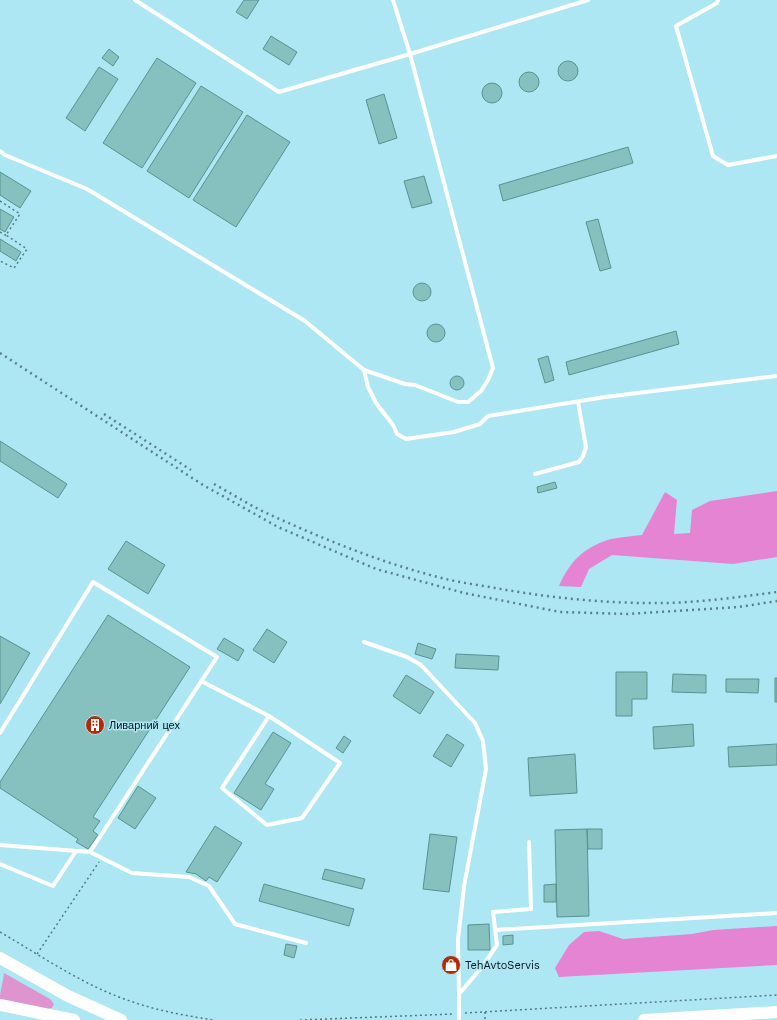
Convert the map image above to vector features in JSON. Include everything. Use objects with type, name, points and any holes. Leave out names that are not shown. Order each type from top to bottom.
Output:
[{"type":"main road","points":[[0,958],[68,996],[121,1020]]},
{"type":"main road","points":[[0,1005],[74,1020]]},
{"type":"main road","points":[[644,1020],[777,1012]]},
{"type":"lane","points":[[135,0],[279,92],[588,0]]},
{"type":"lane","points":[[0,151],[5,155],[87,189],[304,321],[364,370],[405,384],[415,385],[458,402],[468,402],[481,391],[493,368],[410,54],[393,0]]},
{"type":"lane","points":[[718,0],[717,3],[676,26],[713,156],[728,165],[777,156]]},
{"type":"lane","points":[[364,370],[368,387],[376,403],[393,425],[397,434],[406,439],[454,432],[480,424],[488,416],[605,397],[728,380],[777,376]]},
{"type":"lane","points":[[534,474],[579,462],[583,456],[586,446],[578,402]]},
{"type":"lane","points":[[0,732],[93,582],[217,657],[90,852]]},
{"type":"lane","points":[[364,642],[407,657],[421,665],[475,724],[483,741],[486,769],[464,886],[458,940],[459,1020]]},
{"type":"lane","points":[[201,681],[269,716],[340,763],[302,818],[267,825],[222,788],[269,716]]},
{"type":"lane","points":[[459,994],[482,967],[497,945],[493,912],[531,909],[529,842]]},
{"type":"lane","points":[[0,845],[90,852],[132,872],[189,877],[209,886],[235,924],[306,943]]},
{"type":"lane","points":[[0,864],[53,886],[76,851]]},
{"type":"lane","points":[[495,930],[777,913]]},
{"type":"path","points":[[0,200],[20,214],[6,236]]},
{"type":"path","points":[[0,232],[27,249],[14,268],[0,261]]},
{"type":"path","points":[[37,954],[102,858]]},
{"type":"path","points":[[0,932],[91,984],[132,1002],[181,1015],[214,1020]]},
{"type":"path","points":[[300,1020],[485,1012],[777,995]]},
{"type":"path","points":[[485,1012],[486,1020]]},
{"type":"shaded area","points":[[777,491],[777,557],[733,564],[612,555],[589,569],[581,587],[559,586],[573,562],[593,546],[611,539],[642,535],[665,492],[677,500],[674,534],[690,533],[692,510],[710,501]]},
{"type":"shaded area","points":[[777,926],[777,965],[559,977],[555,968],[569,945],[584,932],[599,931],[623,939],[692,934],[713,930]]},
{"type":"shaded area","points":[[4,973],[50,999],[54,1004],[52,1008],[47,1009],[0,999]]},
{"type":"building","points":[[244,0],[259,0],[247,19],[236,12]]},
{"type":"building","points":[[271,36],[297,52],[289,65],[263,49]]},
{"type":"building","points":[[109,49],[119,57],[113,66],[102,58]]},
{"type":"building","points":[[157,58],[196,83],[142,168],[103,143]]},
{"type":"building","points":[[564,61],[572,61],[578,67],[578,75],[572,81],[564,81],[558,75],[558,67]]},
{"type":"building","points":[[99,67],[118,79],[85,131],[66,118]]},
{"type":"building","points":[[525,72],[533,72],[539,78],[539,86],[533,92],[525,92],[519,86],[519,78]]},
{"type":"building","points":[[488,83],[496,83],[502,89],[502,97],[496,103],[488,103],[482,97],[482,89]]},
{"type":"building","points":[[201,86],[243,112],[189,198],[147,171]]},
{"type":"building","points":[[384,94],[397,138],[379,144],[366,100]]},
{"type":"building","points":[[247,115],[290,142],[236,227],[193,200]]},
{"type":"building","points":[[628,147],[633,163],[503,201],[499,185]]},
{"type":"building","points":[[0,172],[31,191],[20,208],[0,195]]},
{"type":"building","points":[[424,176],[432,203],[412,208],[404,181]]},
{"type":"building","points":[[0,209],[14,217],[5,232],[0,229]]},
{"type":"building","points":[[598,219],[611,268],[600,271],[586,222]]},
{"type":"building","points":[[0,239],[21,252],[16,261],[0,251]]},
{"type":"building","points":[[418,283],[426,283],[431,288],[429,299],[426,301],[418,301],[413,296],[413,288]]},
{"type":"building","points":[[432,324],[440,324],[445,329],[443,340],[440,342],[432,342],[427,337],[427,329]]},
{"type":"building","points":[[676,331],[679,344],[569,375],[566,362]]},
{"type":"building","points":[[548,356],[554,380],[545,383],[538,359]]},
{"type":"building","points":[[454,376],[460,376],[464,380],[464,386],[460,390],[454,390],[450,386],[450,380]]},
{"type":"building","points":[[0,441],[67,484],[58,498],[0,461]]},
{"type":"building","points":[[555,482],[557,488],[538,493],[537,487]]},
{"type":"building","points":[[126,541],[165,565],[148,594],[108,569]]},
{"type":"building","name":"Ливарний цех","points":[[108,615],[190,667],[93,817],[100,821],[93,831],[98,835],[88,849],[76,842],[78,839],[0,788],[0,782]]},
{"type":"building","points":[[267,629],[287,642],[274,663],[253,650]]},
{"type":"building","points":[[0,636],[30,653],[0,704]]},
{"type":"building","points":[[224,638],[244,650],[238,661],[217,649]]},
{"type":"building","points":[[418,643],[436,649],[432,659],[415,654]]},
{"type":"building","points":[[456,654],[499,656],[498,670],[455,668]]},
{"type":"building","points":[[616,672],[647,672],[647,699],[632,699],[632,716],[616,716]]},
{"type":"building","points":[[673,674],[706,675],[706,693],[672,692]]},
{"type":"building","points":[[406,675],[434,692],[420,714],[393,696]]},
{"type":"building","points":[[775,678],[777,678],[777,702],[775,702]]},
{"type":"building","points":[[726,679],[759,679],[758,693],[726,692]]},
{"type":"building","points":[[693,724],[694,746],[654,749],[653,727]]},
{"type":"building","points":[[273,732],[291,743],[265,784],[274,789],[261,810],[234,793]]},
{"type":"building","points":[[447,734],[464,745],[451,767],[433,756]]},
{"type":"building","points":[[344,736],[351,741],[343,753],[336,748]]},
{"type":"building","points":[[777,744],[777,765],[729,767],[728,747]]},
{"type":"building","points":[[575,754],[577,793],[530,796],[528,758]]},
{"type":"building","points":[[138,786],[156,798],[135,829],[118,818]]},
{"type":"building","points":[[215,826],[242,843],[217,882],[209,877],[206,881],[196,874],[186,872]]},
{"type":"building","points":[[587,829],[602,829],[602,849],[588,849]]},
{"type":"building","points":[[587,829],[589,916],[557,917],[555,830]]},
{"type":"building","points":[[430,834],[457,837],[449,892],[423,889]]},
{"type":"building","points":[[325,869],[365,879],[362,889],[322,879]]},
{"type":"building","points":[[264,884],[354,909],[349,926],[259,901]]},
{"type":"building","points":[[556,884],[556,902],[544,902],[544,885]]},
{"type":"building","points":[[489,924],[490,950],[468,950],[468,925]]},
{"type":"building","points":[[513,935],[513,944],[503,945],[503,936]]},
{"type":"building","points":[[286,944],[297,946],[294,958],[284,955]]},
{"type":"railway","points":[[0,353],[203,485],[278,527],[376,569],[464,593],[560,612],[628,614],[739,607],[777,601]]},
{"type":"railway","points":[[104,414],[191,470]]},
{"type":"railway","points":[[214,484],[252,506],[331,541],[369,556],[435,576],[461,582],[516,592],[559,597],[645,603],[694,602],[777,592]]},
{"type":"place","name":"Ливарний цех","points":[[95,725]]},
{"type":"place","name":"TehAvtoServis","points":[[451,965]]}]
